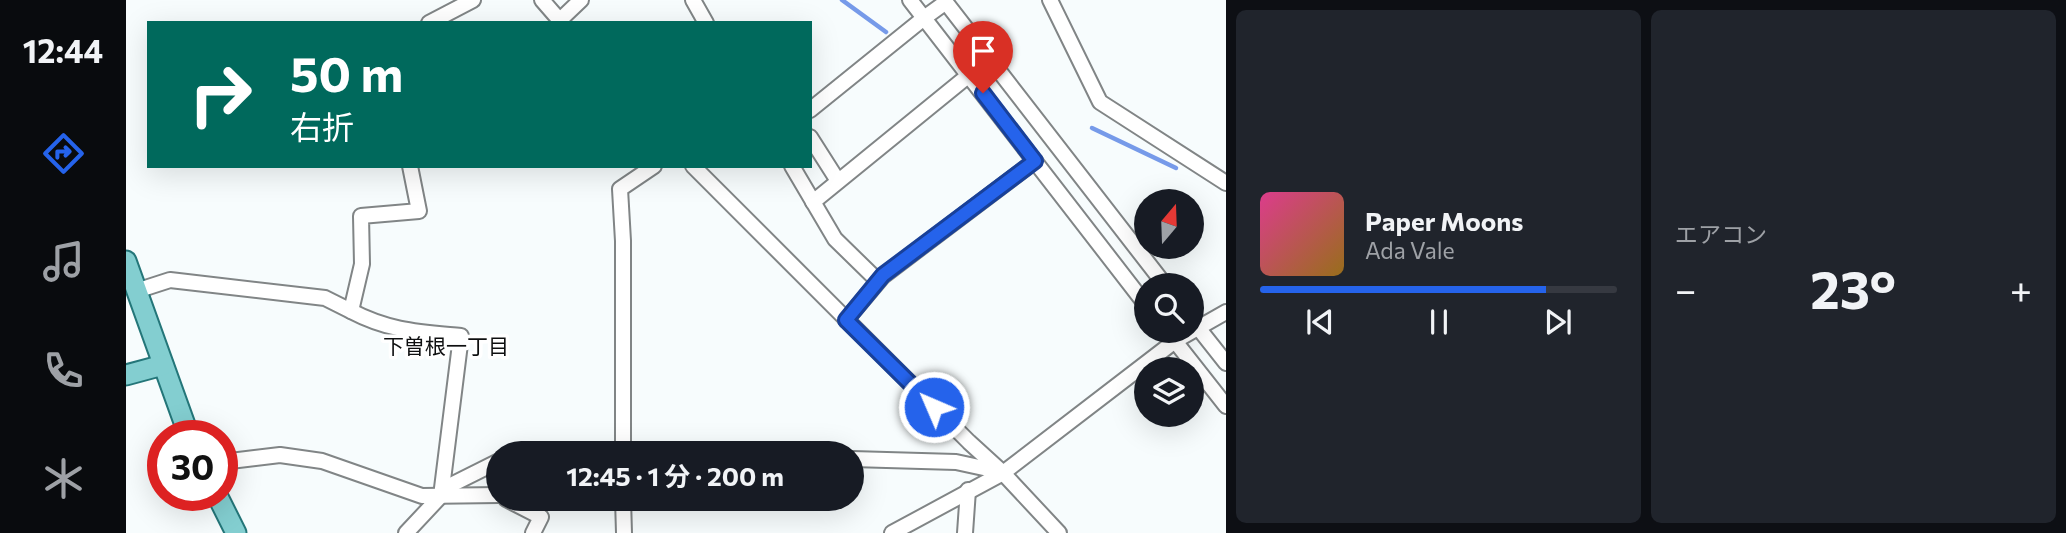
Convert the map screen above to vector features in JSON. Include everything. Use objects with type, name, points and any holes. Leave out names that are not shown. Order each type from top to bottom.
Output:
[{"type":"main road","points":[[126,261],[183,420]]},
{"type":"main road","points":[[126,375],[163,365]]},
{"type":"main road","points":[[225,511],[236,533]]},
{"type":"street","points":[[433,21],[473,0]]},
{"type":"street","points":[[542,0],[561,21],[581,0]]},
{"type":"street","points":[[693,0],[705,21]]},
{"type":"street","points":[[911,0],[1134,289]]},
{"type":"street","points":[[1050,0],[1100,102],[1226,183]]},
{"type":"street","points":[[812,108],[945,1],[1156,273]]},
{"type":"street","points":[[813,202],[969,75]]},
{"type":"street","points":[[812,140],[838,181]]},
{"type":"street","points":[[846,320],[883,275],[1035,161]]},
{"type":"street","points":[[351,311],[362,264],[361,216],[419,211],[410,168]]},
{"type":"street","points":[[623,441],[623,241],[620,189],[651,168]]},
{"type":"street","points":[[695,168],[1003,473],[1059,533]]},
{"type":"street","points":[[793,168],[835,239],[878,281]]},
{"type":"street","points":[[136,291],[170,280],[325,298],[369,321],[398,330],[461,336],[440,496]]},
{"type":"street","points":[[1204,321],[1226,312]]},
{"type":"street","points":[[1204,335],[1226,363]]},
{"type":"street","points":[[892,533],[1003,473],[1162,343]]},
{"type":"street","points":[[1176,343],[1226,406]]},
{"type":"street","points":[[238,460],[281,455],[322,461],[422,496],[486,495]]},
{"type":"street","points":[[864,459],[956,462],[1003,473]]},
{"type":"street","points":[[406,533],[451,485],[486,468]]},
{"type":"street","points":[[965,533],[968,491]]},
{"type":"street","points":[[529,511],[541,517],[533,533]]},
{"type":"street","points":[[623,511],[624,533]]},
{"type":"waterway","points":[[842,0],[886,32]]},
{"type":"waterway","points":[[1092,128],[1176,168]]},
{"type":"district","name":"下曽根一丁目","points":[[446,345]]},
{"type":"route","points":[[934,407],[846,320],[883,275],[1035,161],[983,93]]}]
